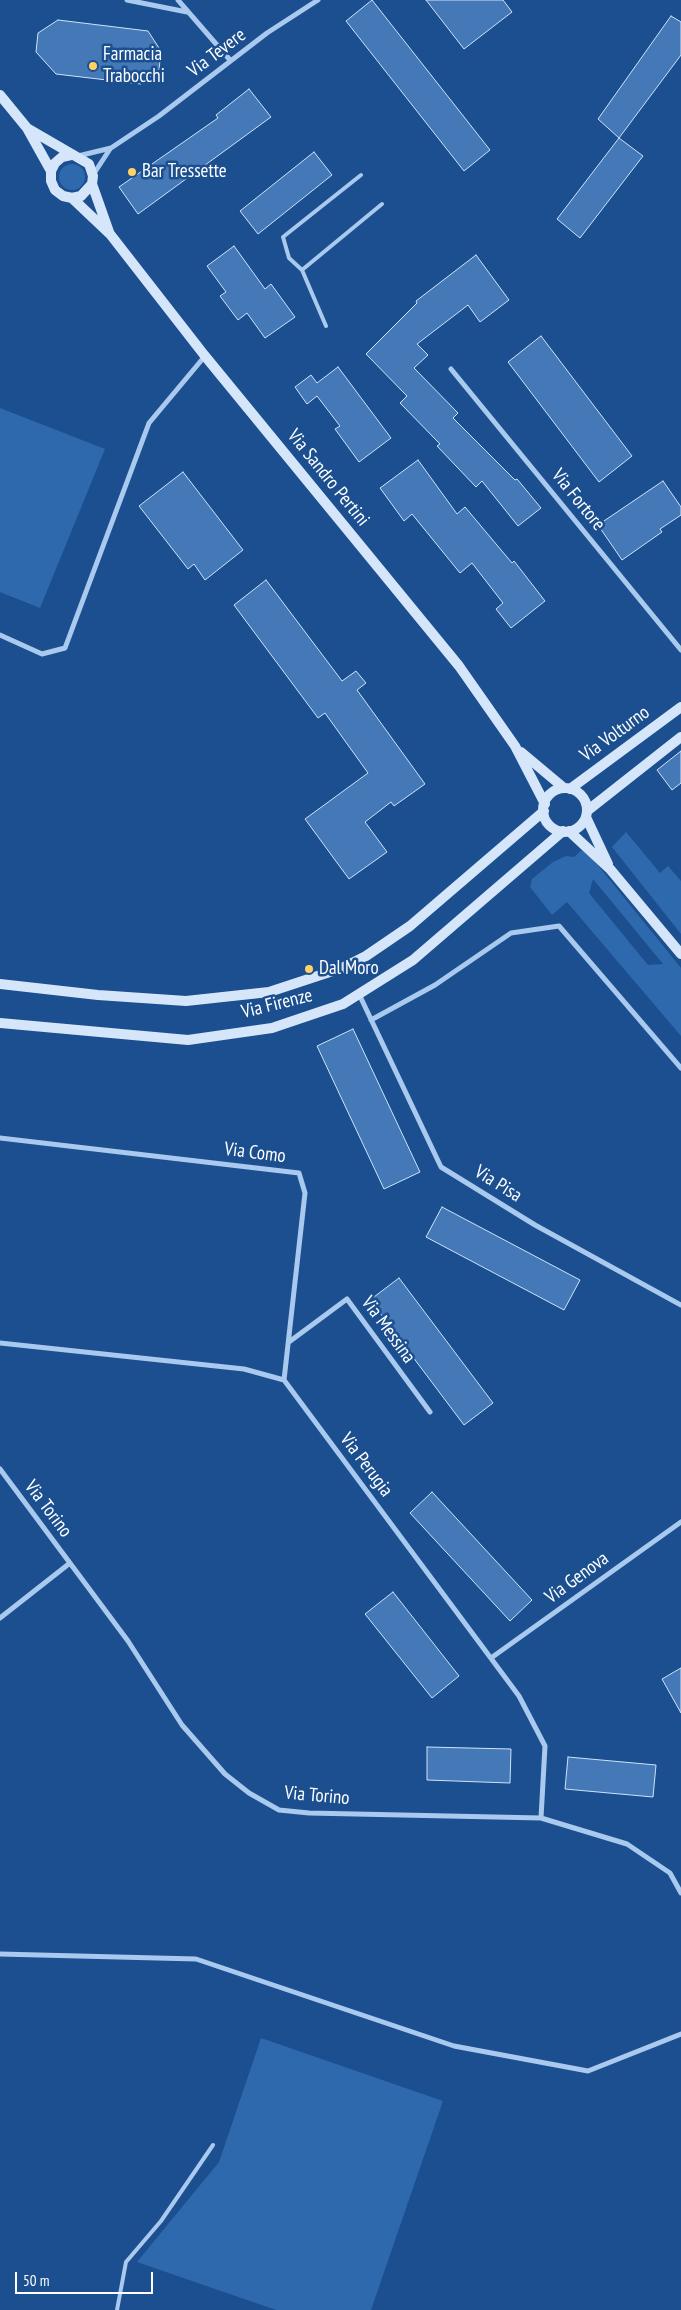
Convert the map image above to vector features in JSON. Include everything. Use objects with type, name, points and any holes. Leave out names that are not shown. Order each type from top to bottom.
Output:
[{"type":"main road","name":"Via Sandro Pertini","points":[[0,95],[27,128],[51,171],[51,181],[55,190],[63,196],[72,198],[110,234],[205,356],[460,666],[515,746],[544,807],[549,824],[566,831],[610,869],[681,954]]},
{"type":"main road","name":"Via Sandro Pertini","points":[[27,128],[89,164],[92,180],[110,234]]},
{"type":"main road","points":[[51,171],[55,163],[62,157],[74,156]]},
{"type":"main road","points":[[72,198],[81,196],[92,180]]},
{"type":"main road","name":"Via Volturno","points":[[567,788],[681,707]]},
{"type":"main road","points":[[566,831],[579,827],[587,814],[681,737]]},
{"type":"main road","name":"Via Sandro Pertini","points":[[515,746],[567,788],[582,797],[587,814],[610,869]]},
{"type":"main road","points":[[544,807],[552,793],[567,788]]},
{"type":"main road","name":"Via Firenze","points":[[0,984],[98,995],[186,1001],[269,992],[342,968],[366,956],[410,926],[544,807]]},
{"type":"main road","name":"Via Firenze","points":[[0,1023],[188,1040],[272,1028],[343,1004],[414,960],[566,831]]},
{"type":"street","points":[[127,0],[188,12]]},
{"type":"street","points":[[178,0],[230,60]]},
{"type":"street","name":"Via Tevere","points":[[74,156],[110,148],[159,116],[230,60],[318,0]]},
{"type":"street","name":"Via Tevere","points":[[92,180],[110,148]]},
{"type":"street","points":[[0,635],[42,654],[65,648],[149,422],[205,356]]},
{"type":"street","name":"Via Fortore","points":[[451,369],[681,650]]},
{"type":"street","points":[[371,1020],[435,985],[511,933],[559,926],[681,1068]]},
{"type":"street","name":"Via Pisa","points":[[358,994],[441,1166],[535,1224],[681,1305]]},
{"type":"street","name":"Via Como","points":[[0,1138],[299,1173],[305,1193],[284,1380]]},
{"type":"street","name":"Via Messina","points":[[289,1342],[347,1299],[430,1412]]},
{"type":"street","points":[[0,1343],[244,1369],[284,1380]]},
{"type":"street","name":"Via Perugia","points":[[284,1380],[519,1696],[545,1746],[541,1818]]},
{"type":"street","name":"Via Torino","points":[[0,1469],[128,1641],[182,1725],[225,1774],[249,1793],[279,1810],[376,1815],[541,1818],[627,1844],[670,1873],[681,1893]]},
{"type":"street","name":"Via Genova","points":[[491,1658],[681,1522]]},
{"type":"street","points":[[0,1618],[70,1563]]},
{"type":"street","points":[[0,1954],[196,1959],[454,2046],[588,2071],[681,2034]]},
{"type":"lane","points":[[326,326],[302,270],[289,258],[283,238],[361,175]]},
{"type":"lane","points":[[302,270],[382,204]]},
{"type":"lane","points":[[117,2310],[126,2262],[161,2221],[213,2145]]},
{"type":"shaded area","points":[[72,164],[81,168],[85,177],[81,186],[72,190],[63,186],[59,177],[63,168]]},
{"type":"shaded area","points":[[0,408],[105,449],[40,608],[0,592]]},
{"type":"shaded area","points":[[626,832],[660,873],[668,866],[681,881],[681,934],[612,847]]},
{"type":"shaded area","points":[[584,848],[681,968],[681,1036],[567,902],[552,915],[530,887],[532,879],[553,862],[566,856],[574,857]],"holes":[[[593,879],[663,964],[648,965],[589,893]]]},
{"type":"shaded area","points":[[261,2038],[443,2101],[371,2310],[276,2310],[137,2262],[219,2162]]},
{"type":"building","points":[[372,0],[490,150],[464,171],[346,21]]},
{"type":"building","points":[[426,0],[503,0],[512,12],[464,49]]},
{"type":"building","points":[[671,16],[681,22],[681,55],[619,138],[598,119]]},
{"type":"building","points":[[58,20],[148,31],[161,51],[159,70],[141,84],[56,74],[36,52],[38,33]]},
{"type":"building","points":[[249,89],[271,117],[138,214],[119,187],[218,118],[216,115]]},
{"type":"building","points":[[619,138],[643,156],[580,238],[557,219]]},
{"type":"building","points":[[314,152],[332,175],[258,234],[240,211]]},
{"type":"building","points":[[234,246],[265,289],[271,284],[295,317],[265,338],[247,313],[238,320],[220,296],[226,292],[207,266]]},
{"type":"building","points":[[476,255],[509,300],[480,322],[468,305],[417,344],[428,355],[414,368],[458,413],[453,418],[515,480],[517,479],[541,508],[518,526],[482,481],[476,487],[437,446],[440,444],[400,403],[407,396],[366,354],[417,303],[416,301]]},
{"type":"building","points":[[541,336],[632,456],[599,482],[508,362]]},
{"type":"building","points":[[338,367],[391,438],[359,462],[335,429],[340,426],[317,396],[307,404],[295,387],[311,375],[317,383]]},
{"type":"building","points":[[418,460],[457,514],[465,507],[512,563],[514,561],[545,601],[511,628],[496,609],[503,603],[472,563],[460,573],[412,514],[404,521],[380,488]]},
{"type":"building","points":[[183,472],[243,550],[205,580],[194,564],[188,569],[139,506]]},
{"type":"building","points":[[663,481],[681,507],[681,515],[660,529],[662,532],[622,560],[598,525]]},
{"type":"building","points":[[266,580],[342,681],[356,671],[366,683],[357,690],[425,784],[394,806],[391,802],[365,822],[387,852],[349,879],[305,819],[368,773],[325,713],[318,718],[234,605]]},
{"type":"building","points":[[681,751],[681,783],[672,790],[657,770]]},
{"type":"building","points":[[353,1029],[420,1172],[384,1189],[317,1046]]},
{"type":"building","points":[[442,1207],[580,1280],[564,1310],[426,1237]]},
{"type":"building","points":[[399,1278],[493,1403],[464,1425],[370,1300]]},
{"type":"building","points":[[432,1492],[532,1600],[510,1621],[410,1513]]},
{"type":"building","points":[[393,1592],[459,1676],[432,1698],[365,1614]]},
{"type":"building","points":[[681,1668],[681,1713],[662,1679]]},
{"type":"building","points":[[427,1747],[511,1749],[510,1783],[427,1780]]},
{"type":"building","points":[[568,1757],[656,1765],[653,1797],[565,1789]]},
{"type":"place","name":"Farmacia Trabocchi","points":[[93,66]]},
{"type":"place","name":"Bar Tressette","points":[[132,172]]},
{"type":"place","name":"Dal Moro","points":[[309,969]]}]
